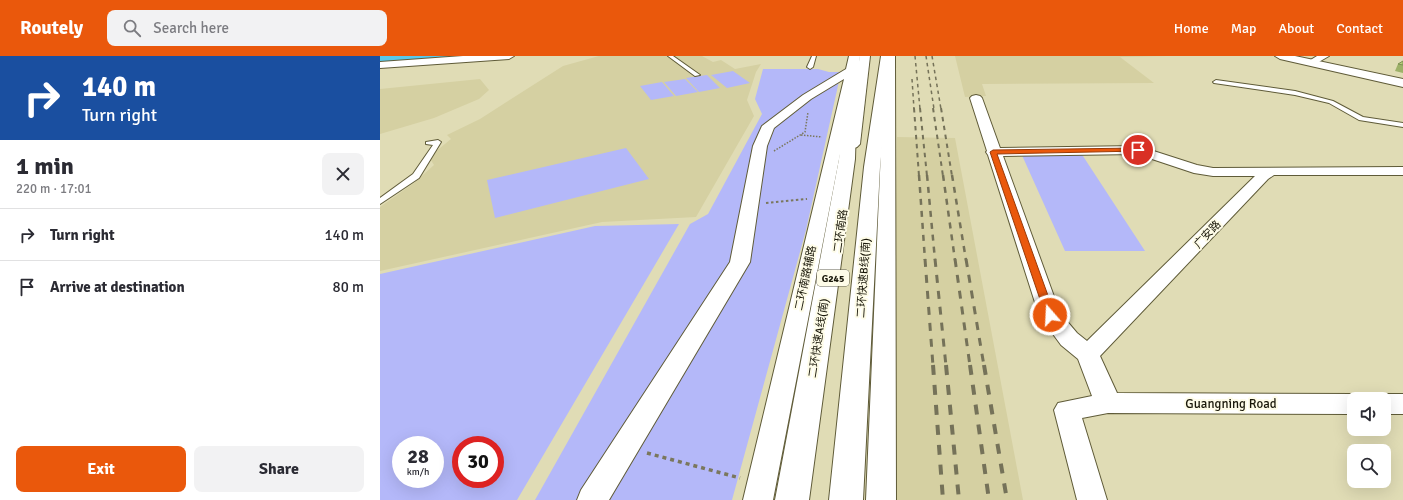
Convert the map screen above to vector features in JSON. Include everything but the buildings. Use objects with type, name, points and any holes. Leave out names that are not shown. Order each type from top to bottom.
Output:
[{"type":"main road","points":[[380,66],[509,56]]},
{"type":"main road","name":"二环南路","points":[[839,500],[877,56]]},
{"type":"main road","name":"二环快速B线(南)","points":[[846,500],[872,168],[886,56]]},
{"type":"main road","points":[[1280,56],[1403,81]]},
{"type":"main road","points":[[1292,56],[1319,58],[1403,81]]},
{"type":"main road","name":"二环南路","points":[[800,500],[854,59]]},
{"type":"main road","name":"二环快速A线(南)","points":[[792,500],[847,159],[850,90],[854,59]]},
{"type":"street","points":[[881,500],[890,56]]},
{"type":"street","points":[[592,500],[740,262],[760,146],[768,126],[854,59]]},
{"type":"street","name":"二环南路辅路","points":[[759,491],[822,197],[854,59]]},
{"type":"street","points":[[976,98],[993,152],[1050,315],[1069,339],[1088,354],[1108,403]]},
{"type":"street","points":[[993,152],[1138,150],[1194,169],[1213,172],[1403,171]]},
{"type":"street","name":"广安路","points":[[1088,354],[1263,176],[1271,171]]},
{"type":"street","name":"Guangning Road","points":[[1092,500],[1067,410],[1108,403],[1347,404]]},
{"type":"street","points":[[1391,404],[1403,404]]},
{"type":"lane","points":[[670,56],[697,75]]},
{"type":"lane","points":[[810,67],[814,56]]},
{"type":"lane","points":[[1216,82],[1295,93],[1331,102],[1361,119],[1403,125]]},
{"type":"lane","points":[[380,202],[416,176],[438,142],[428,143]]},
{"type":"path","points":[[758,160],[805,132],[808,112],[807,97]]},
{"type":"path","points":[[800,135],[835,139]]},
{"type":"path","points":[[750,205],[822,197]]},
{"type":"path","points":[[625,447],[759,491]]},
{"type":"shaded area","points":[[380,56],[464,56],[380,62]]},
{"type":"shaded area","points":[[599,56],[702,56],[713,62],[721,60],[735,69],[761,64],[756,72],[747,100],[754,116],[696,217],[602,222],[380,271],[380,207],[414,183],[434,165],[429,157],[451,139],[447,135],[480,119],[563,66]]},
{"type":"shaded area","points":[[955,56],[1167,56],[1120,57],[1154,83],[982,84],[986,96],[965,97]]},
{"type":"shaded area","points":[[763,69],[818,69],[829,72],[841,72],[806,230],[732,500],[535,500],[690,224],[708,214],[762,114],[755,99]]},
{"type":"shaded area","points":[[733,71],[750,83],[727,88],[711,75]]},
{"type":"shaded area","points":[[707,75],[720,88],[699,92],[686,78]]},
{"type":"shaded area","points":[[480,79],[489,90],[479,99],[434,118],[380,134],[380,89]]},
{"type":"shaded area","points":[[685,79],[698,92],[676,96],[664,82]]},
{"type":"shaded area","points":[[662,82],[674,96],[651,100],[640,86]]},
{"type":"shaded area","points":[[897,137],[955,138],[1023,500],[892,500]]},
{"type":"shaded area","points":[[626,148],[649,179],[495,218],[487,180]]},
{"type":"shaded area","points":[[1021,153],[1081,153],[1145,251],[1065,251]]},
{"type":"shaded area","points":[[679,224],[517,500],[380,500],[380,274],[595,226]]},
{"type":"railway","points":[[915,56],[920,109]]},
{"type":"railway","points":[[926,56],[934,109]]},
{"type":"railway","points":[[932,56],[941,109]]},
{"type":"railway","points":[[912,79],[914,109]]},
{"type":"railway","points":[[914,108],[919,176]]},
{"type":"railway","points":[[920,108],[927,176]]},
{"type":"railway","points":[[933,108],[943,176]]},
{"type":"railway","points":[[941,108],[952,176]]},
{"type":"railway","points":[[919,175],[925,260]]},
{"type":"railway","points":[[927,175],[935,260]]},
{"type":"railway","points":[[943,175],[955,260]]},
{"type":"railway","points":[[952,175],[966,260]]},
{"type":"railway","points":[[925,259],[933,366]]},
{"type":"railway","points":[[935,259],[946,366]]},
{"type":"railway","points":[[955,259],[970,366]]},
{"type":"railway","points":[[966,259],[984,366]]},
{"type":"railway","points":[[933,365],[943,500]]},
{"type":"railway","points":[[946,365],[959,500]]},
{"type":"railway","points":[[970,365],[989,500]]},
{"type":"railway","points":[[984,365],[1007,500]]},
{"type":"route","points":[[1050,315],[993,152],[1138,150]]}]
